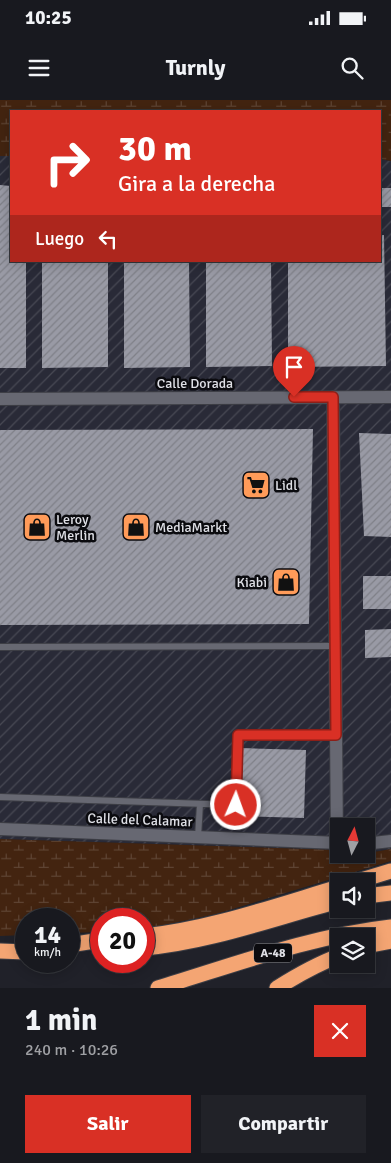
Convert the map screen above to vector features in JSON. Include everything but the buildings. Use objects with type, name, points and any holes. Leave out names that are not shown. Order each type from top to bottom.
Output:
[{"type":"highway","points":[[375,876],[391,871]]},
{"type":"highway","points":[[155,935],[218,922],[330,890]]},
{"type":"highway","points":[[375,895],[391,893]]},
{"type":"highway","name":"A-48","points":[[155,947],[222,934],[330,904]]},
{"type":"highway","name":"A-48","points":[[158,988],[302,944],[367,930],[391,927]]},
{"type":"highway","points":[[375,944],[391,940]]},
{"type":"highway","points":[[0,951],[15,952]]},
{"type":"highway","points":[[276,988],[330,960]]},
{"type":"street","points":[[333,397],[338,818]]},
{"type":"street","name":"Calle Dorada","points":[[0,399],[391,397]]},
{"type":"street","name":"Calle del Calamar","points":[[0,829],[330,843]]},
{"type":"street","points":[[375,842],[391,841]]},
{"type":"lane","points":[[0,647],[335,646]]},
{"type":"lane","points":[[0,797],[236,805],[238,735],[336,735]]},
{"type":"lane","points":[[198,837],[200,804]]},
{"type":"shaded area","points":[[0,156],[10,156],[10,262],[381,262],[381,159],[391,161],[391,849],[375,852],[375,818],[330,818],[330,850],[0,839]]},
{"type":"green space","points":[[0,100],[391,100],[391,161],[381,159],[381,110],[10,110],[10,156],[0,156]]},
{"type":"green space","points":[[0,839],[330,850],[330,863],[375,863],[375,852],[391,849],[391,861],[351,873],[330,873],[330,879],[216,914],[155,926],[155,908],[90,908],[90,932],[80,933],[80,908],[15,908],[15,935],[0,936]]},
{"type":"place","name":"Lidl","points":[[256,485]]},
{"type":"place","name":"Leroy Merlin","points":[[37,527]]},
{"type":"place","name":"MediaMarkt","points":[[136,527]]},
{"type":"place","name":"Kiabi","points":[[286,582]]},
{"type":"route","points":[[236,805],[238,735],[336,735],[333,397],[294,397]]}]
